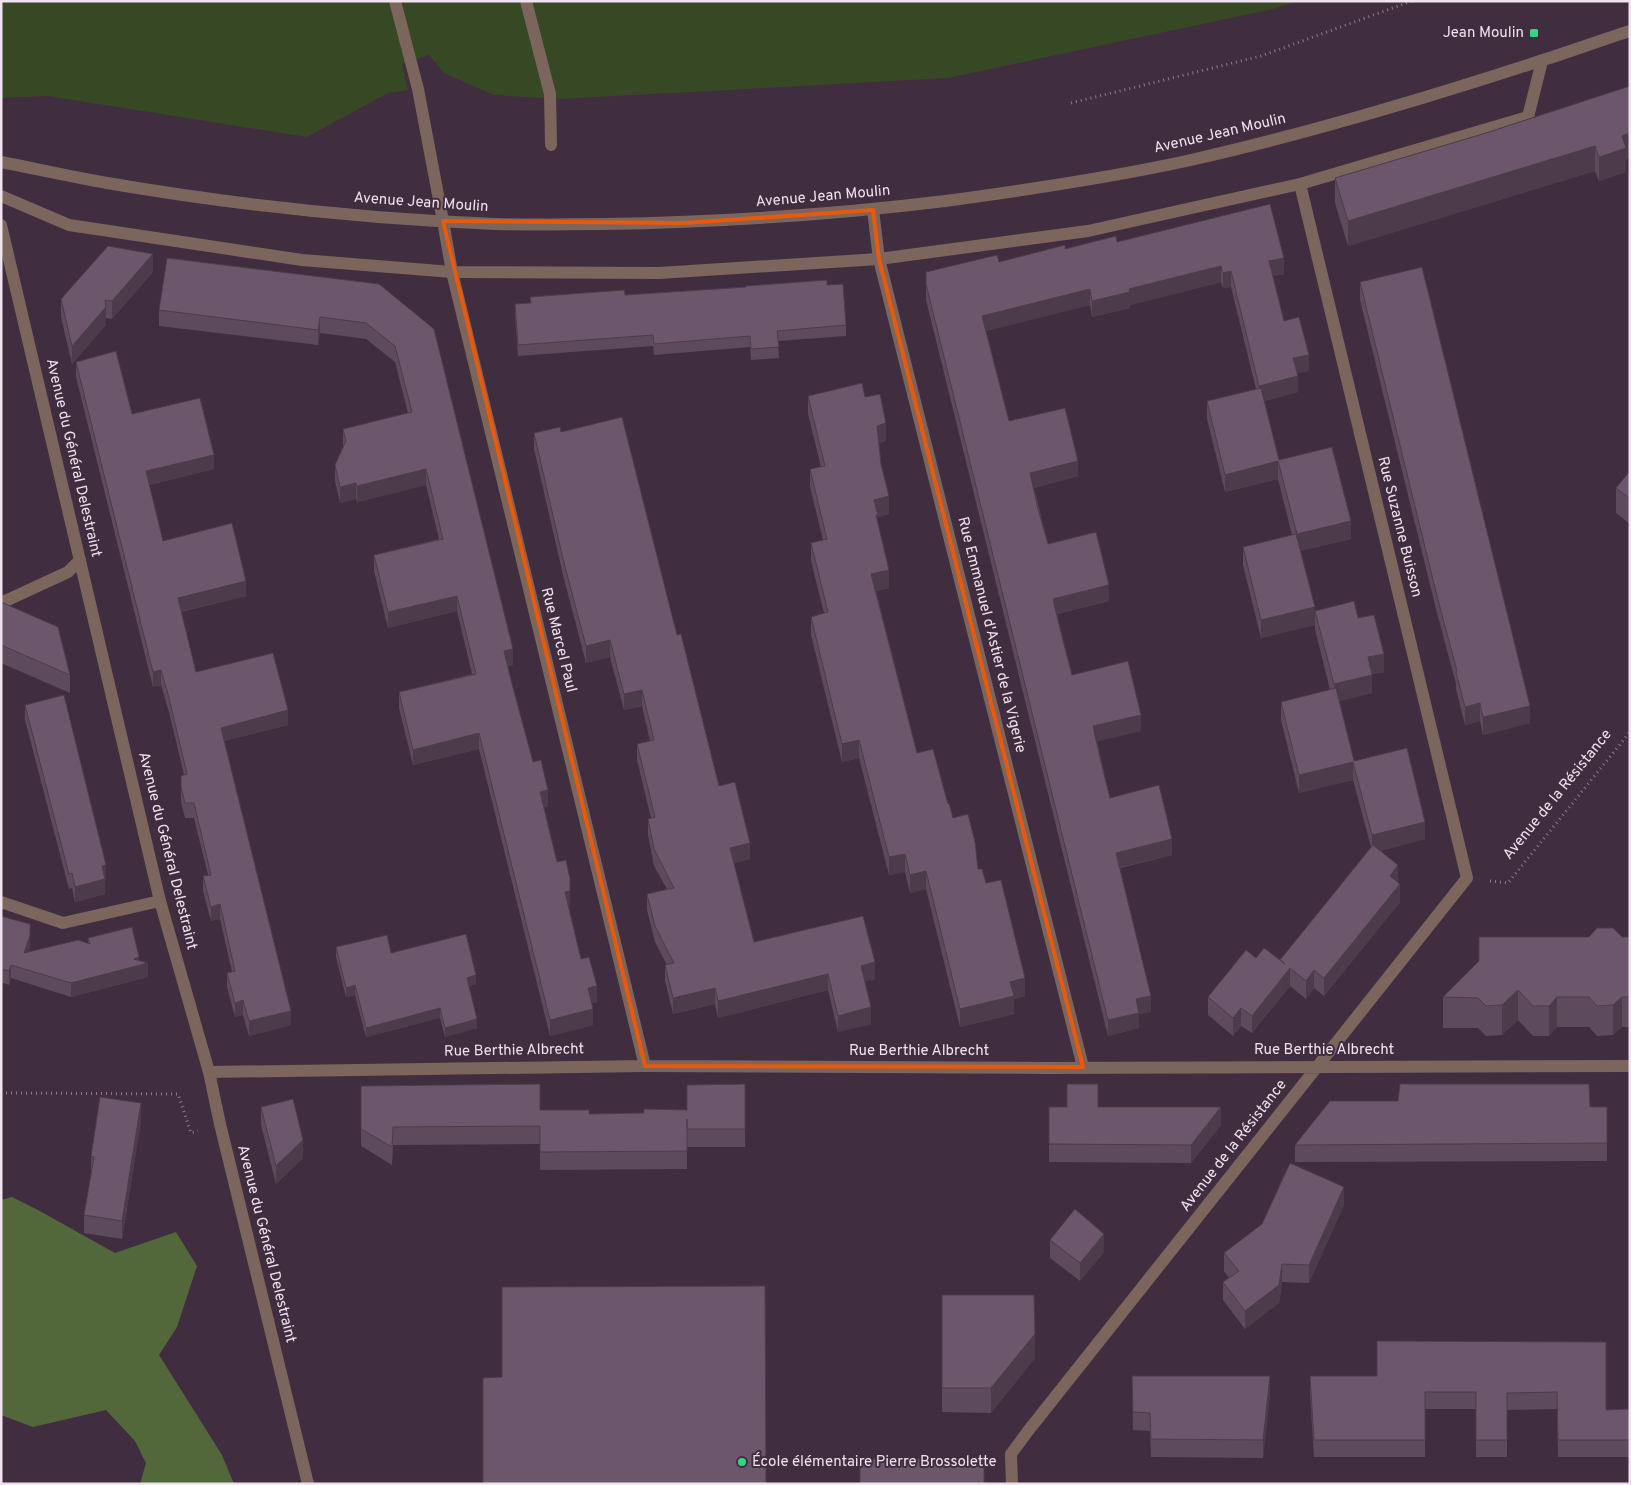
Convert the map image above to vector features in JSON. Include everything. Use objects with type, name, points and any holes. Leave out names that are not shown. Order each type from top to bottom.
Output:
[{"type":"street","name":"Rue Marcel Paul","points":[[395,1],[418,88],[452,272],[645,1066]]},
{"type":"street","points":[[526,1],[550,94],[551,144]]},
{"type":"street","name":"Avenue Jean Moulin","points":[[1,162],[105,183],[225,200],[332,213],[443,221],[499,224],[684,223],[779,218],[873,210],[1049,187],[1189,160],[1336,124],[1542,61],[1630,31]]},
{"type":"street","points":[[1,196],[70,225],[302,260],[452,272],[660,274],[879,258],[1088,231],[1300,184],[1528,117],[1542,61]]},
{"type":"street","name":"Rue Suzanne Buisson","points":[[1300,184],[1467,878]]},
{"type":"street","name":"Rue Emmanuel d'Astier de la Vigerie","points":[[873,210],[879,258],[1083,1067]]},
{"type":"street","name":"Avenue du Général Delestraint","points":[[1,225],[160,901],[209,1072],[308,1484]]},
{"type":"street","points":[[1,603],[68,572],[80,560]]},
{"type":"street","name":"Avenue de la Résistance","points":[[1012,1484],[1012,1454],[1028,1431],[1467,878]]},
{"type":"street","points":[[1,902],[64,923],[160,901]]},
{"type":"street","name":"Rue Berthie Albrecht","points":[[209,1072],[645,1066],[1630,1066]]},
{"type":"path","points":[[1071,103],[1261,56],[1412,1]]},
{"type":"path","name":"Avenue de la Résistance","points":[[1467,878],[1508,883],[1630,732]]},
{"type":"path","points":[[1,1093],[178,1094],[191,1133],[220,1124]]},
{"type":"highlighted area","points":[[873,210],[879,259],[1083,1067],[645,1066],[443,221],[684,223]]},
{"type":"green space","points":[[1,1],[1298,1],[1273,9],[948,78],[561,99],[493,95],[444,73],[429,55],[402,64],[408,90],[388,93],[307,137],[48,96],[1,98]]},
{"type":"green space","points":[[12,1197],[115,1253],[176,1232],[197,1266],[177,1327],[159,1355],[222,1455],[234,1484],[140,1484],[146,1463],[135,1441],[106,1410],[33,1427],[1,1415],[1,1200]]},
{"type":"building","points":[[1630,86],[1630,133],[1622,136],[1626,148],[1599,157],[1595,146],[1348,221],[1335,178],[1486,133]]},
{"type":"building","points":[[1270,204],[1284,258],[1269,261],[1284,321],[1299,317],[1309,355],[1293,358],[1298,376],[1259,386],[1231,271],[1223,273],[1221,266],[1129,289],[1130,292],[1092,301],[1090,289],[982,316],[1009,421],[1065,408],[1078,461],[1030,473],[1038,509],[1048,544],[1096,532],[1109,585],[1053,599],[1062,637],[1072,675],[1128,661],[1141,715],[1093,726],[1101,762],[1110,798],[1159,785],[1172,839],[1116,853],[1151,996],[1136,999],[1139,1013],[1108,1020],[926,284],[926,272],[997,255],[999,262],[1065,245],[1065,249],[1116,236],[1117,242]]},
{"type":"building","points":[[108,246],[153,254],[112,301],[105,300],[106,307],[72,346],[61,299]]},
{"type":"building","points":[[167,258],[379,284],[434,329],[513,649],[504,651],[511,680],[533,762],[541,760],[548,790],[540,792],[557,862],[566,860],[570,879],[570,891],[565,892],[581,959],[589,957],[597,986],[588,988],[593,1009],[550,1020],[479,733],[413,750],[399,692],[476,674],[457,596],[388,612],[374,555],[443,539],[426,469],[357,486],[356,483],[340,487],[335,465],[346,441],[343,429],[412,412],[395,346],[366,323],[320,317],[318,330],[159,310]]},
{"type":"building","points":[[1422,267],[1530,706],[1483,717],[1480,703],[1465,707],[1360,282]]},
{"type":"building","points":[[827,280],[827,285],[843,284],[846,325],[777,331],[779,347],[751,349],[750,336],[654,344],[653,335],[518,345],[515,304],[531,303],[530,297],[624,290],[625,295]]},
{"type":"building","points":[[116,351],[132,414],[200,398],[214,455],[146,471],[163,541],[232,523],[246,581],[178,598],[196,672],[273,653],[288,710],[221,728],[291,1011],[249,1021],[243,1000],[235,1003],[227,973],[235,971],[220,904],[211,907],[203,876],[211,875],[194,803],[185,803],[181,787],[181,776],[187,774],[169,698],[161,670],[153,672],[76,362]]},
{"type":"building","points":[[862,383],[865,397],[880,394],[886,423],[877,426],[881,464],[889,496],[874,500],[889,570],[871,574],[917,753],[933,749],[953,818],[968,814],[975,842],[978,869],[982,869],[986,883],[1001,880],[1025,978],[1010,982],[1014,996],[960,1009],[926,871],[910,875],[905,854],[889,857],[859,740],[842,744],[811,617],[828,612],[811,543],[827,539],[810,469],[825,466],[808,396]]},
{"type":"building","points":[[1261,388],[1279,460],[1332,447],[1351,521],[1297,534],[1278,461],[1225,475],[1207,401]]},
{"type":"building","points":[[622,417],[677,635],[681,634],[719,786],[735,782],[750,843],[730,848],[754,942],[863,916],[875,962],[861,966],[871,1007],[838,1016],[828,974],[718,1001],[715,988],[673,998],[665,965],[674,963],[655,926],[647,894],[674,888],[654,849],[648,819],[655,817],[637,744],[654,740],[642,690],[624,694],[610,640],[586,646],[563,559],[534,433],[560,427],[561,432]]},
{"type":"building","points":[[1630,471],[1630,499],[1616,488]]},
{"type":"building","points":[[1296,534],[1315,607],[1261,620],[1243,547]]},
{"type":"building","points":[[1354,601],[1358,618],[1374,615],[1384,654],[1368,657],[1372,675],[1334,684],[1315,611]]},
{"type":"building","points":[[1,602],[58,627],[70,675],[1,645]]},
{"type":"building","points":[[1336,688],[1354,761],[1407,748],[1425,822],[1372,835],[1353,762],[1299,775],[1281,702]]},
{"type":"building","points":[[64,695],[106,865],[102,866],[105,879],[75,887],[72,873],[69,874],[25,705]]},
{"type":"building","points":[[1373,845],[1398,865],[1390,876],[1400,884],[1324,978],[1314,970],[1306,981],[1290,968],[1252,1016],[1241,1008],[1233,1018],[1208,997],[1246,950],[1256,958],[1264,948],[1285,964],[1280,960]]},
{"type":"building","points":[[1,916],[30,924],[30,935],[24,953],[78,940],[90,944],[88,938],[132,927],[139,957],[134,959],[148,963],[71,983],[11,965],[9,971],[1,969]]},
{"type":"building","points":[[1597,928],[1613,928],[1622,937],[1630,937],[1630,997],[1622,997],[1613,1005],[1597,1006],[1589,997],[1557,997],[1549,1006],[1533,1006],[1518,990],[1502,1005],[1486,1006],[1478,998],[1443,997],[1479,961],[1479,937],[1589,937]]},
{"type":"building","points":[[466,934],[476,975],[467,978],[477,1019],[445,1028],[440,1008],[366,1028],[355,985],[346,988],[336,947],[387,935],[391,953]]},
{"type":"building","points":[[540,1084],[540,1110],[589,1110],[589,1114],[644,1113],[644,1109],[687,1110],[687,1085],[745,1084],[745,1129],[687,1129],[687,1151],[540,1152],[540,1126],[393,1127],[392,1147],[361,1129],[361,1086]]},
{"type":"building","points":[[1067,1084],[1098,1084],[1098,1107],[1221,1107],[1191,1145],[1049,1144],[1049,1107],[1067,1107]]},
{"type":"building","points":[[1400,1084],[1589,1084],[1590,1107],[1607,1107],[1607,1143],[1295,1145],[1330,1101],[1398,1101]]},
{"type":"building","points":[[100,1097],[141,1103],[122,1221],[84,1215],[94,1157],[91,1156]]},
{"type":"building","points":[[293,1099],[303,1140],[276,1166],[261,1107]]},
{"type":"building","points":[[1290,1163],[1344,1187],[1309,1265],[1282,1264],[1279,1285],[1245,1311],[1223,1282],[1239,1271],[1224,1253],[1262,1224]]},
{"type":"building","points":[[1075,1209],[1104,1234],[1080,1263],[1050,1240]]},
{"type":"building","points":[[765,1286],[766,1484],[483,1484],[483,1378],[502,1377],[502,1287]]},
{"type":"building","points":[[942,1295],[1034,1295],[1035,1334],[991,1388],[942,1388]]},
{"type":"building","points":[[1377,1341],[1606,1342],[1606,1410],[1630,1409],[1630,1440],[1558,1440],[1557,1392],[1507,1393],[1507,1440],[1476,1440],[1476,1392],[1425,1392],[1425,1440],[1314,1440],[1310,1376],[1377,1376]]},
{"type":"building","points":[[1132,1376],[1270,1376],[1263,1440],[1151,1439],[1150,1413],[1133,1412]]},
{"type":"building","points":[[860,1459],[984,1459],[984,1484],[860,1484]]},
{"type":"place","name":"Jean Moulin","points":[[1534,33]]},
{"type":"place","name":"École élémentaire Pierre Brossolette","points":[[742,1462]]}]
